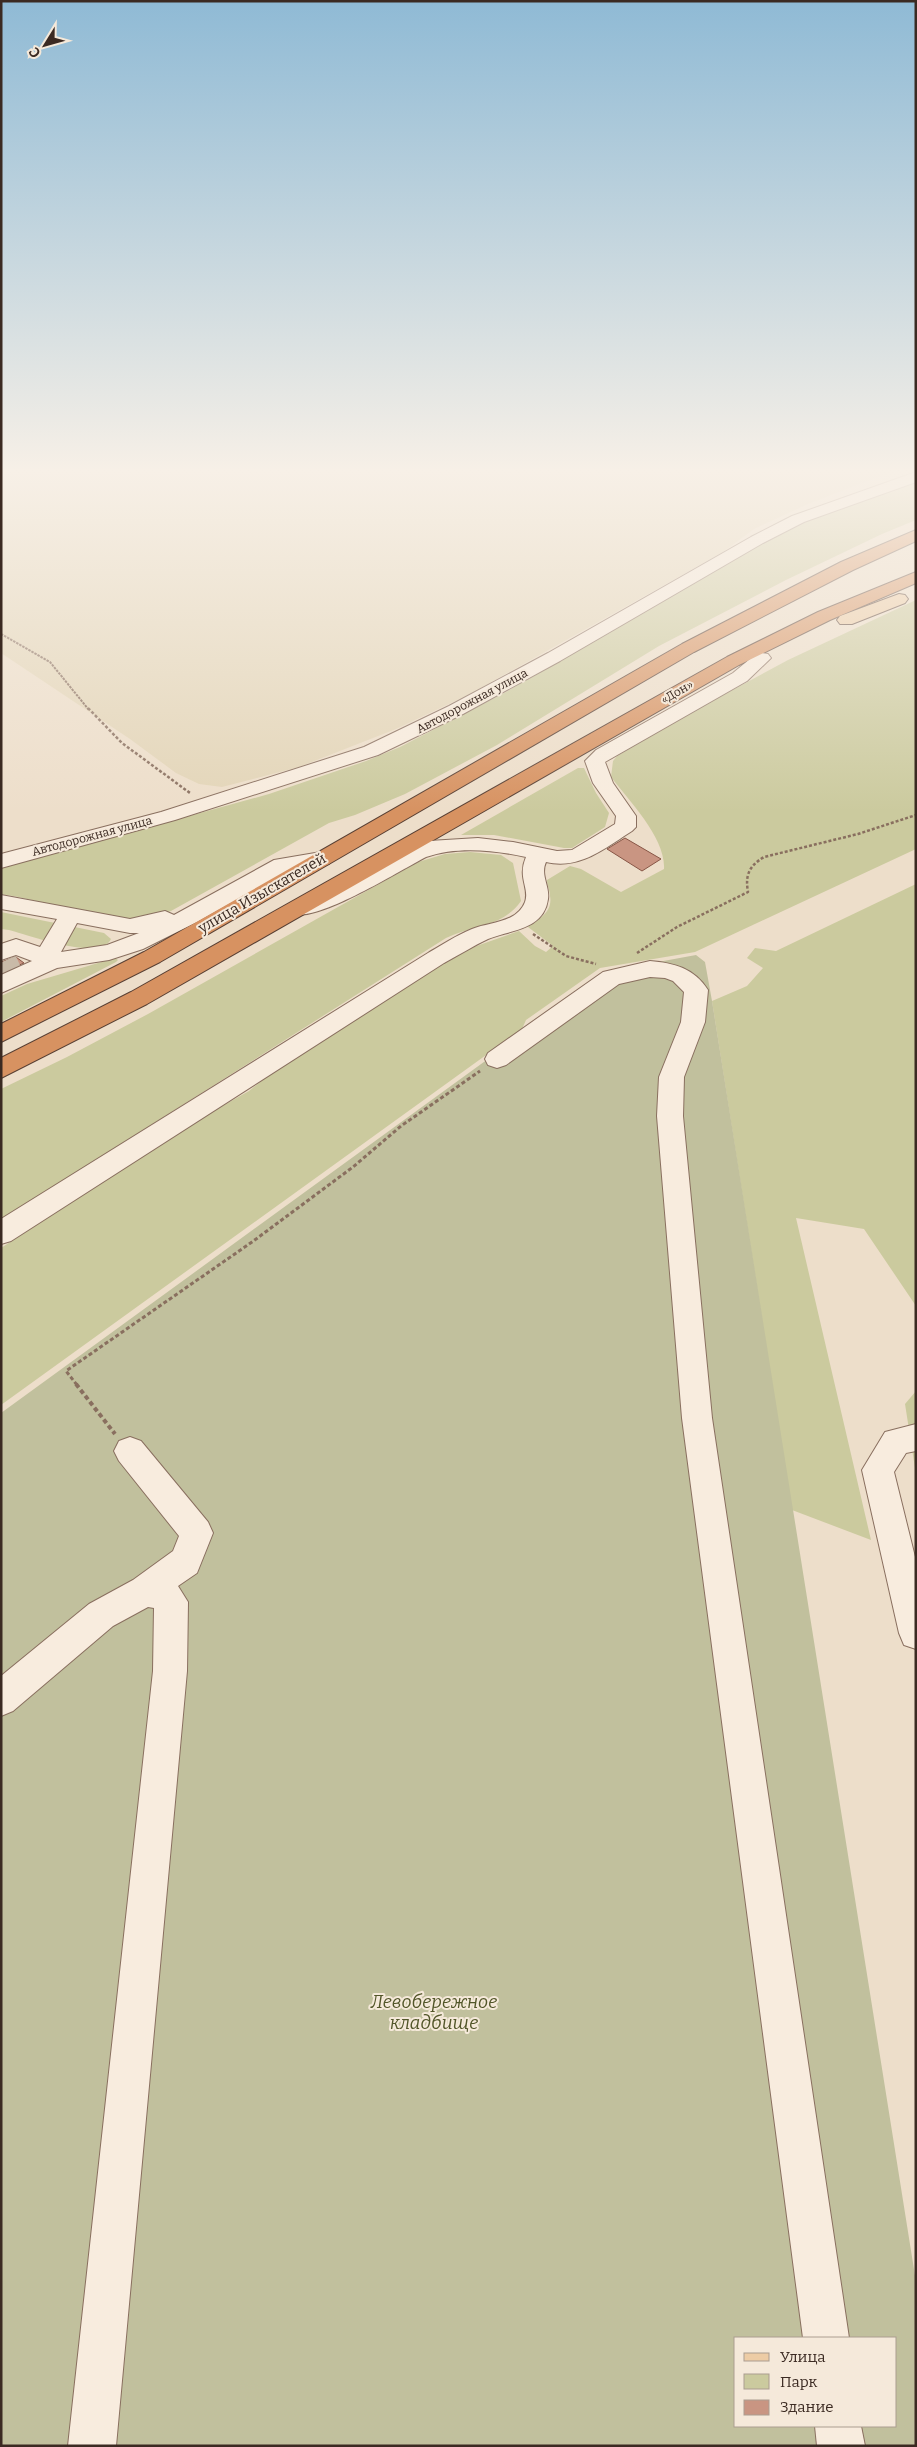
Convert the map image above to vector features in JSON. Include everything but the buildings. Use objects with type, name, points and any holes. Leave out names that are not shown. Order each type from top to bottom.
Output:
[{"type":"highway","points":[[519,746],[688,648],[812,584]]},
{"type":"highway","points":[[448,824],[517,774],[695,670],[769,632],[875,584]]},
{"type":"highway","points":[[519,746],[738,634],[825,596]]},
{"type":"highway","points":[[448,824],[525,789],[663,710],[762,658],[846,620]]},
{"type":"highway","name":"улица Изыскателей","points":[[1,1034],[152,956],[519,746]]},
{"type":"highway","name":"улица Изыскателей","points":[[1,1069],[130,1003],[448,824]]},
{"type":"main road","points":[[846,620],[908,596]]},
{"type":"lane","name":"Автодорожная улица","points":[[3,861],[168,816],[201,804],[339,763],[417,730],[554,656],[680,584]]},
{"type":"lane","points":[[288,914],[334,897],[418,852],[437,846],[478,844],[514,848],[557,858],[577,856],[625,827],[626,816],[602,782],[596,771],[595,761],[603,754],[740,677],[762,658]]},
{"type":"lane","points":[[1,1233],[436,958],[480,934],[518,924],[532,912],[537,899],[532,869],[538,855]]},
{"type":"lane","points":[[1,902],[130,926],[158,922],[264,869],[321,859]]},
{"type":"lane","points":[[30,957],[109,952],[135,944],[189,917],[282,865]]},
{"type":"lane","points":[[1,985],[70,916]]},
{"type":"lane","points":[[497,1059],[611,978],[650,969],[667,970],[689,981],[696,990],[696,1018],[680,1050],[672,1075],[670,1116],[697,1418],[826,2337]]},
{"type":"lane","points":[[916,1437],[896,1442],[878,1470],[916,1633]]},
{"type":"lane","points":[[1,1699],[101,1615],[145,1591],[186,1562],[197,1534],[130,1451]]},
{"type":"lane","points":[[92,2446],[170,1672],[171,1602],[160,1591],[145,1591]]},
{"type":"lane","points":[[838,2427],[841,2446]]},
{"type":"path","points":[[1,634],[50,662],[67,680],[94,716],[122,743],[151,766],[184,788],[201,804]]},
{"type":"path","points":[[634,955],[654,940],[684,922],[718,909],[748,892],[745,878],[753,863],[764,857],[850,836],[916,815]]},
{"type":"path","points":[[518,924],[566,956],[604,966]]},
{"type":"path","points":[[130,1451],[100,1418],[66,1371],[252,1242],[353,1167],[401,1126],[497,1059]]},
{"type":"shaded area","points":[[1,584],[666,584],[470,694],[396,729],[299,767],[222,787],[199,784],[176,773],[130,739],[1,653]]},
{"type":"green space","points":[[692,584],[778,584],[659,646],[497,745],[405,794],[355,815],[329,823],[171,911],[151,917],[109,917],[1,894],[1,869],[269,794],[366,761],[400,747],[506,692]]},
{"type":"green space","points":[[916,600],[916,849],[695,952],[600,968],[526,1020],[522,1029],[1,1405],[1,1248],[103,1182],[160,1141],[249,1091],[265,1078],[465,950],[519,931],[535,946],[546,952],[553,946],[528,927],[547,911],[550,894],[547,880],[570,866],[581,869],[621,892],[664,869],[663,857],[653,833],[611,777],[613,761],[617,756],[699,708],[788,660]]},
{"type":"green space","points":[[578,768],[584,768],[596,793],[609,813],[605,827],[572,848],[494,835],[461,835]]},
{"type":"green space","points":[[470,852],[501,855],[513,863],[521,901],[514,910],[496,921],[446,938],[1,1220],[1,1089],[148,1014],[418,862],[445,854]]},
{"type":"green space","points":[[916,884],[916,1306],[864,1229],[796,1218],[871,1540],[792,1510],[712,1001],[747,986],[763,968],[747,958],[755,948],[776,951]]},
{"type":"green space","points":[[1,912],[104,933],[111,939],[105,945],[94,948],[63,945],[1,929]]},
{"type":"green space","name":"Левобережное кладбище","points":[[696,955],[705,962],[916,2282],[916,2446],[1,2446],[1,1413],[609,971]]},
{"type":"green space","points":[[115,958],[118,960],[116,962],[1,1022],[1,996],[27,984]]},
{"type":"green space","points":[[916,1391],[916,1468],[915,1468],[905,1404]]},
{"type":"tunnel","points":[[1,974],[25,963]]}]
